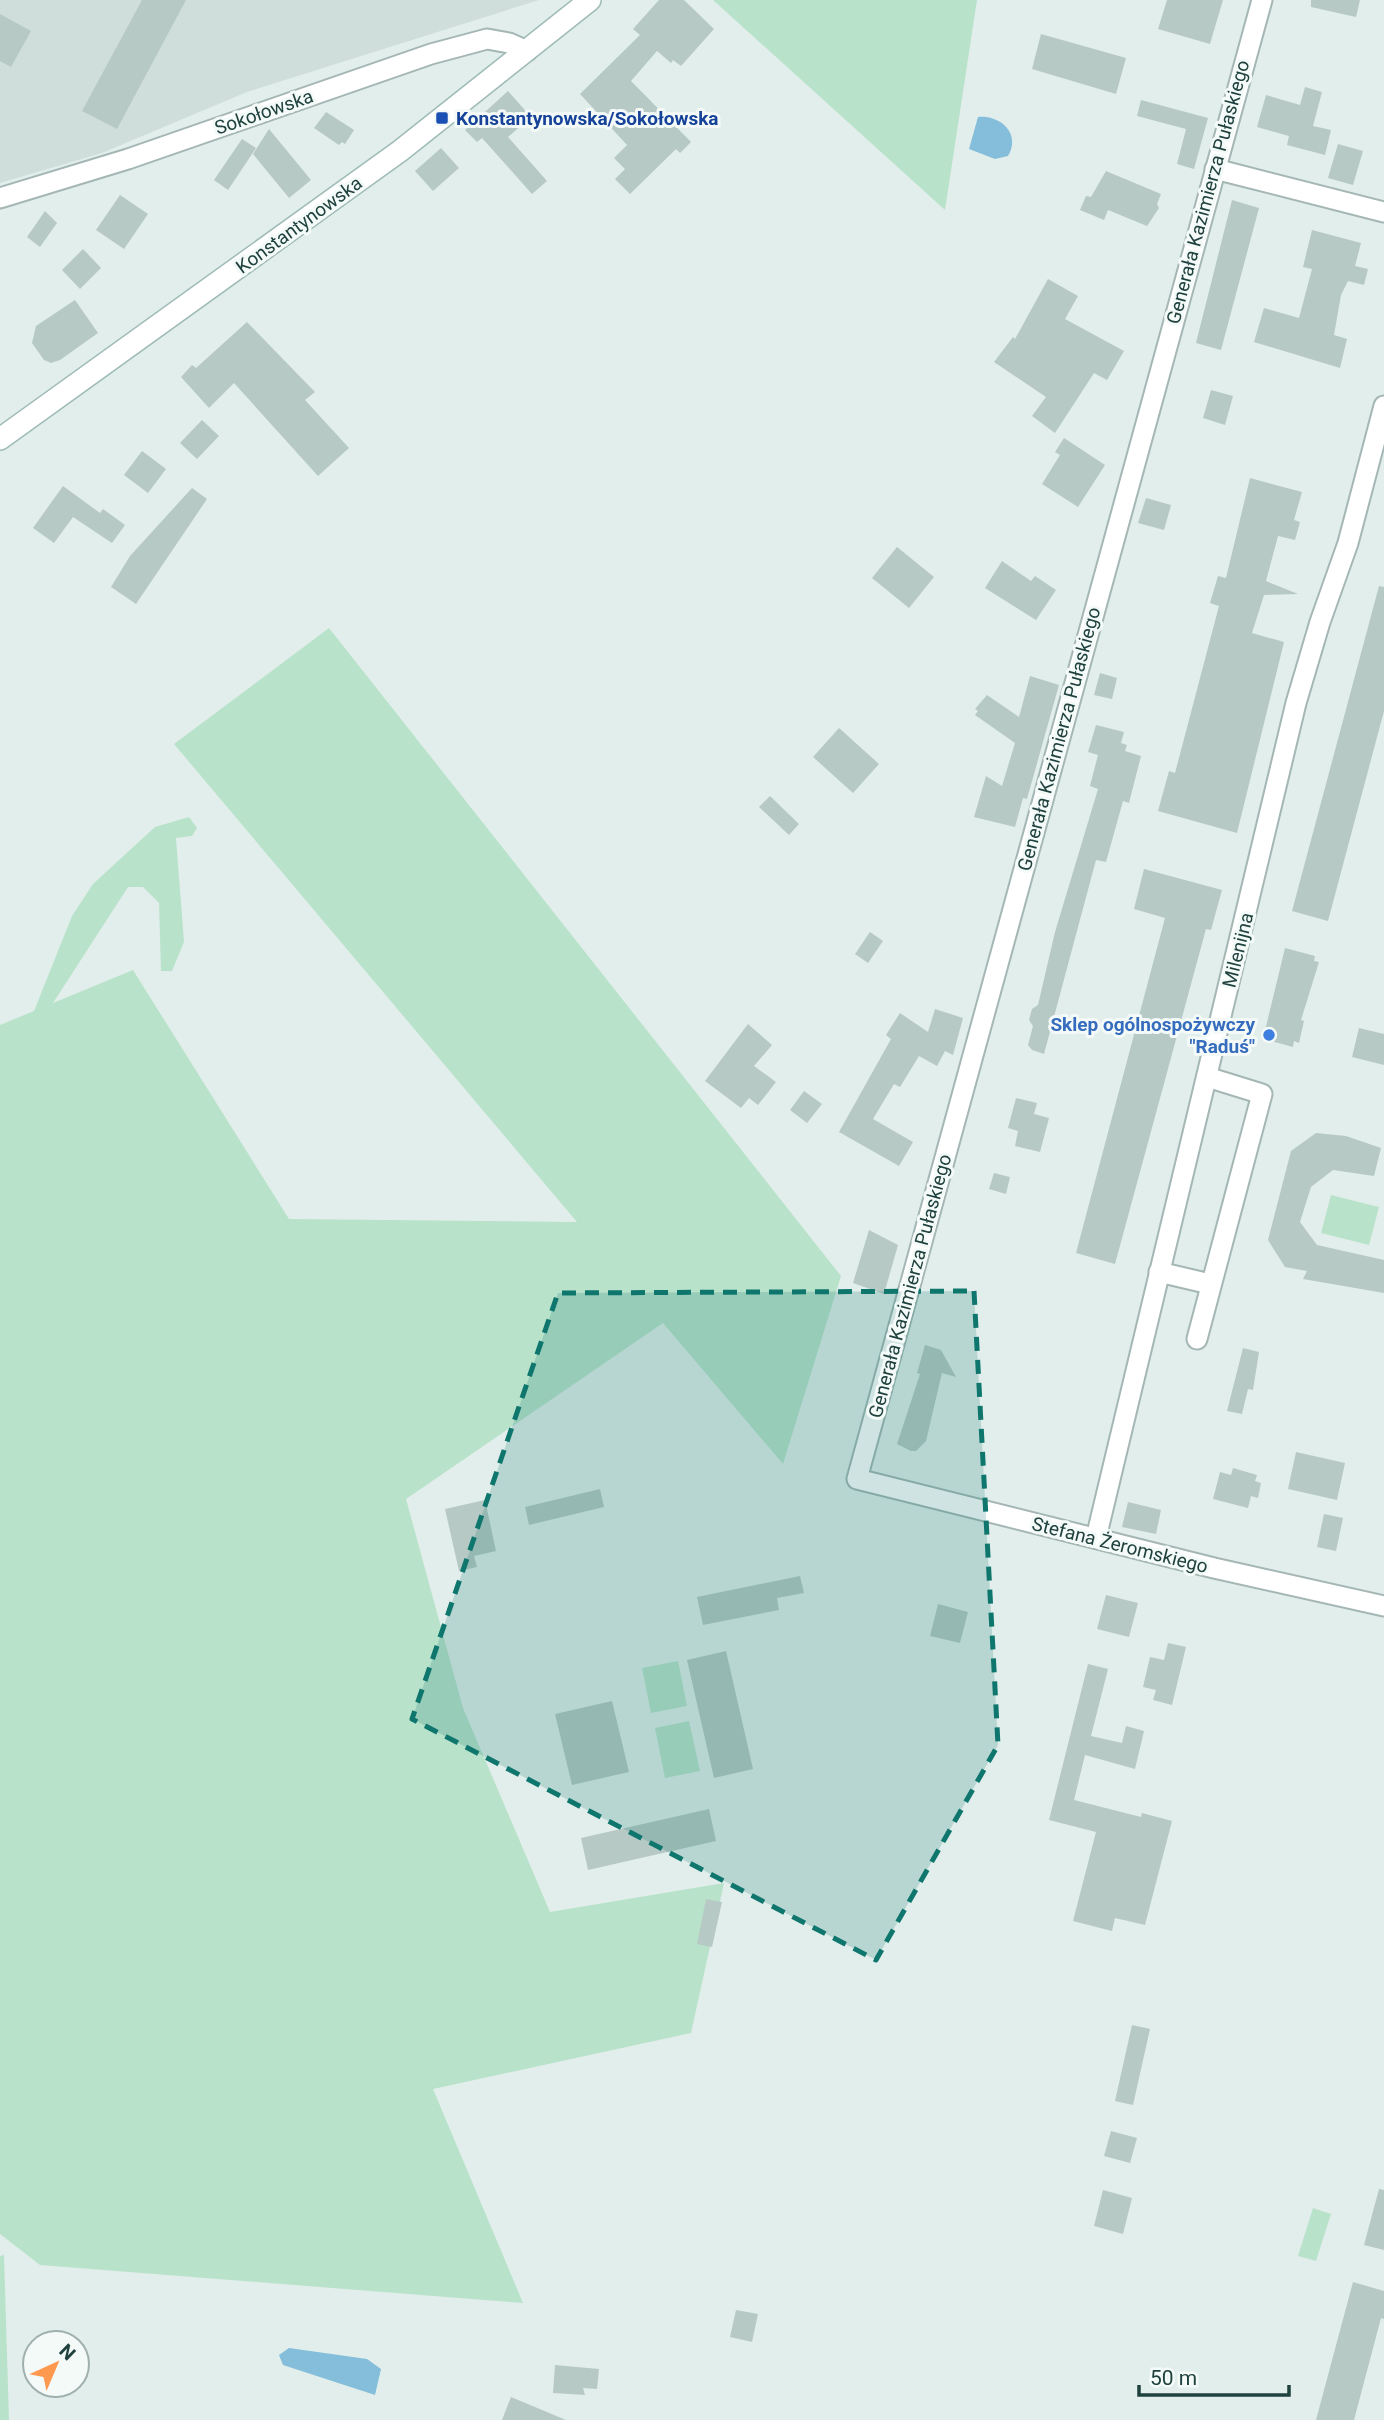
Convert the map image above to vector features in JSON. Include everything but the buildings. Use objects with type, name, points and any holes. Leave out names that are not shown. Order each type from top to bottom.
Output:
[{"type":"main road","name":"Konstantynowska","points":[[0,439],[322,209],[590,0]]},
{"type":"street","name":"Generała Kazimierza Pułaskiego","points":[[857,1479],[1262,0]]},
{"type":"street","name":"Sokołowska","points":[[0,198],[128,159],[431,54],[487,39],[509,43],[527,51]]},
{"type":"street","points":[[1215,169],[1384,212]]},
{"type":"street","name":"Milenijna","points":[[1096,1538],[1296,703],[1320,622],[1348,543],[1384,406]]},
{"type":"street","points":[[1197,1339],[1262,1094],[1207,1077]]},
{"type":"street","points":[[1158,1272],[1210,1284]]},
{"type":"street","name":"Stefana Żeromskiego","points":[[857,1479],[882,1488],[1384,1606]]},
{"type":"highlighted area","points":[[974,1291],[998,1745],[876,1960],[412,1719],[558,1293]]},
{"type":"shaded area","points":[[0,0],[539,0],[247,92],[102,153],[0,183]]},
{"type":"green space","points":[[713,0],[977,0],[945,210]]},
{"type":"green space","points":[[329,628],[841,1276],[783,1464],[663,1323],[406,1499],[463,1708],[550,1912],[724,1883],[691,2033],[433,2089],[523,2303],[40,2265],[0,2234],[0,1025],[34,1011],[72,916],[93,884],[155,827],[189,817],[197,828],[192,836],[176,838],[184,942],[172,971],[161,971],[159,903],[143,887],[128,887],[53,1003],[133,970],[289,1219],[577,1222],[174,744]]},
{"type":"green space","points":[[1331,1195],[1379,1207],[1369,1245],[1321,1233]]},
{"type":"green space","points":[[678,1661],[687,1706],[651,1713],[642,1668]]},
{"type":"green space","points":[[689,1721],[700,1771],[665,1778],[655,1728]]},
{"type":"green space","points":[[1313,2208],[1331,2214],[1316,2261],[1298,2256]]},
{"type":"green space","points":[[4,2255],[9,2420],[0,2420],[0,2256]]},
{"type":"water","points":[[978,117],[994,119],[1010,133],[1012,140],[1008,156],[995,159],[969,149]]},
{"type":"water","points":[[289,2348],[367,2359],[381,2369],[375,2395],[283,2365],[279,2355]]},
{"type":"place","name":"Konstantynowska/Sokołowska","points":[[442,118]]},
{"type":"place","name":"Sklep ogólnospożywczy \"Raduś\"","points":[[1269,1035]]}]
